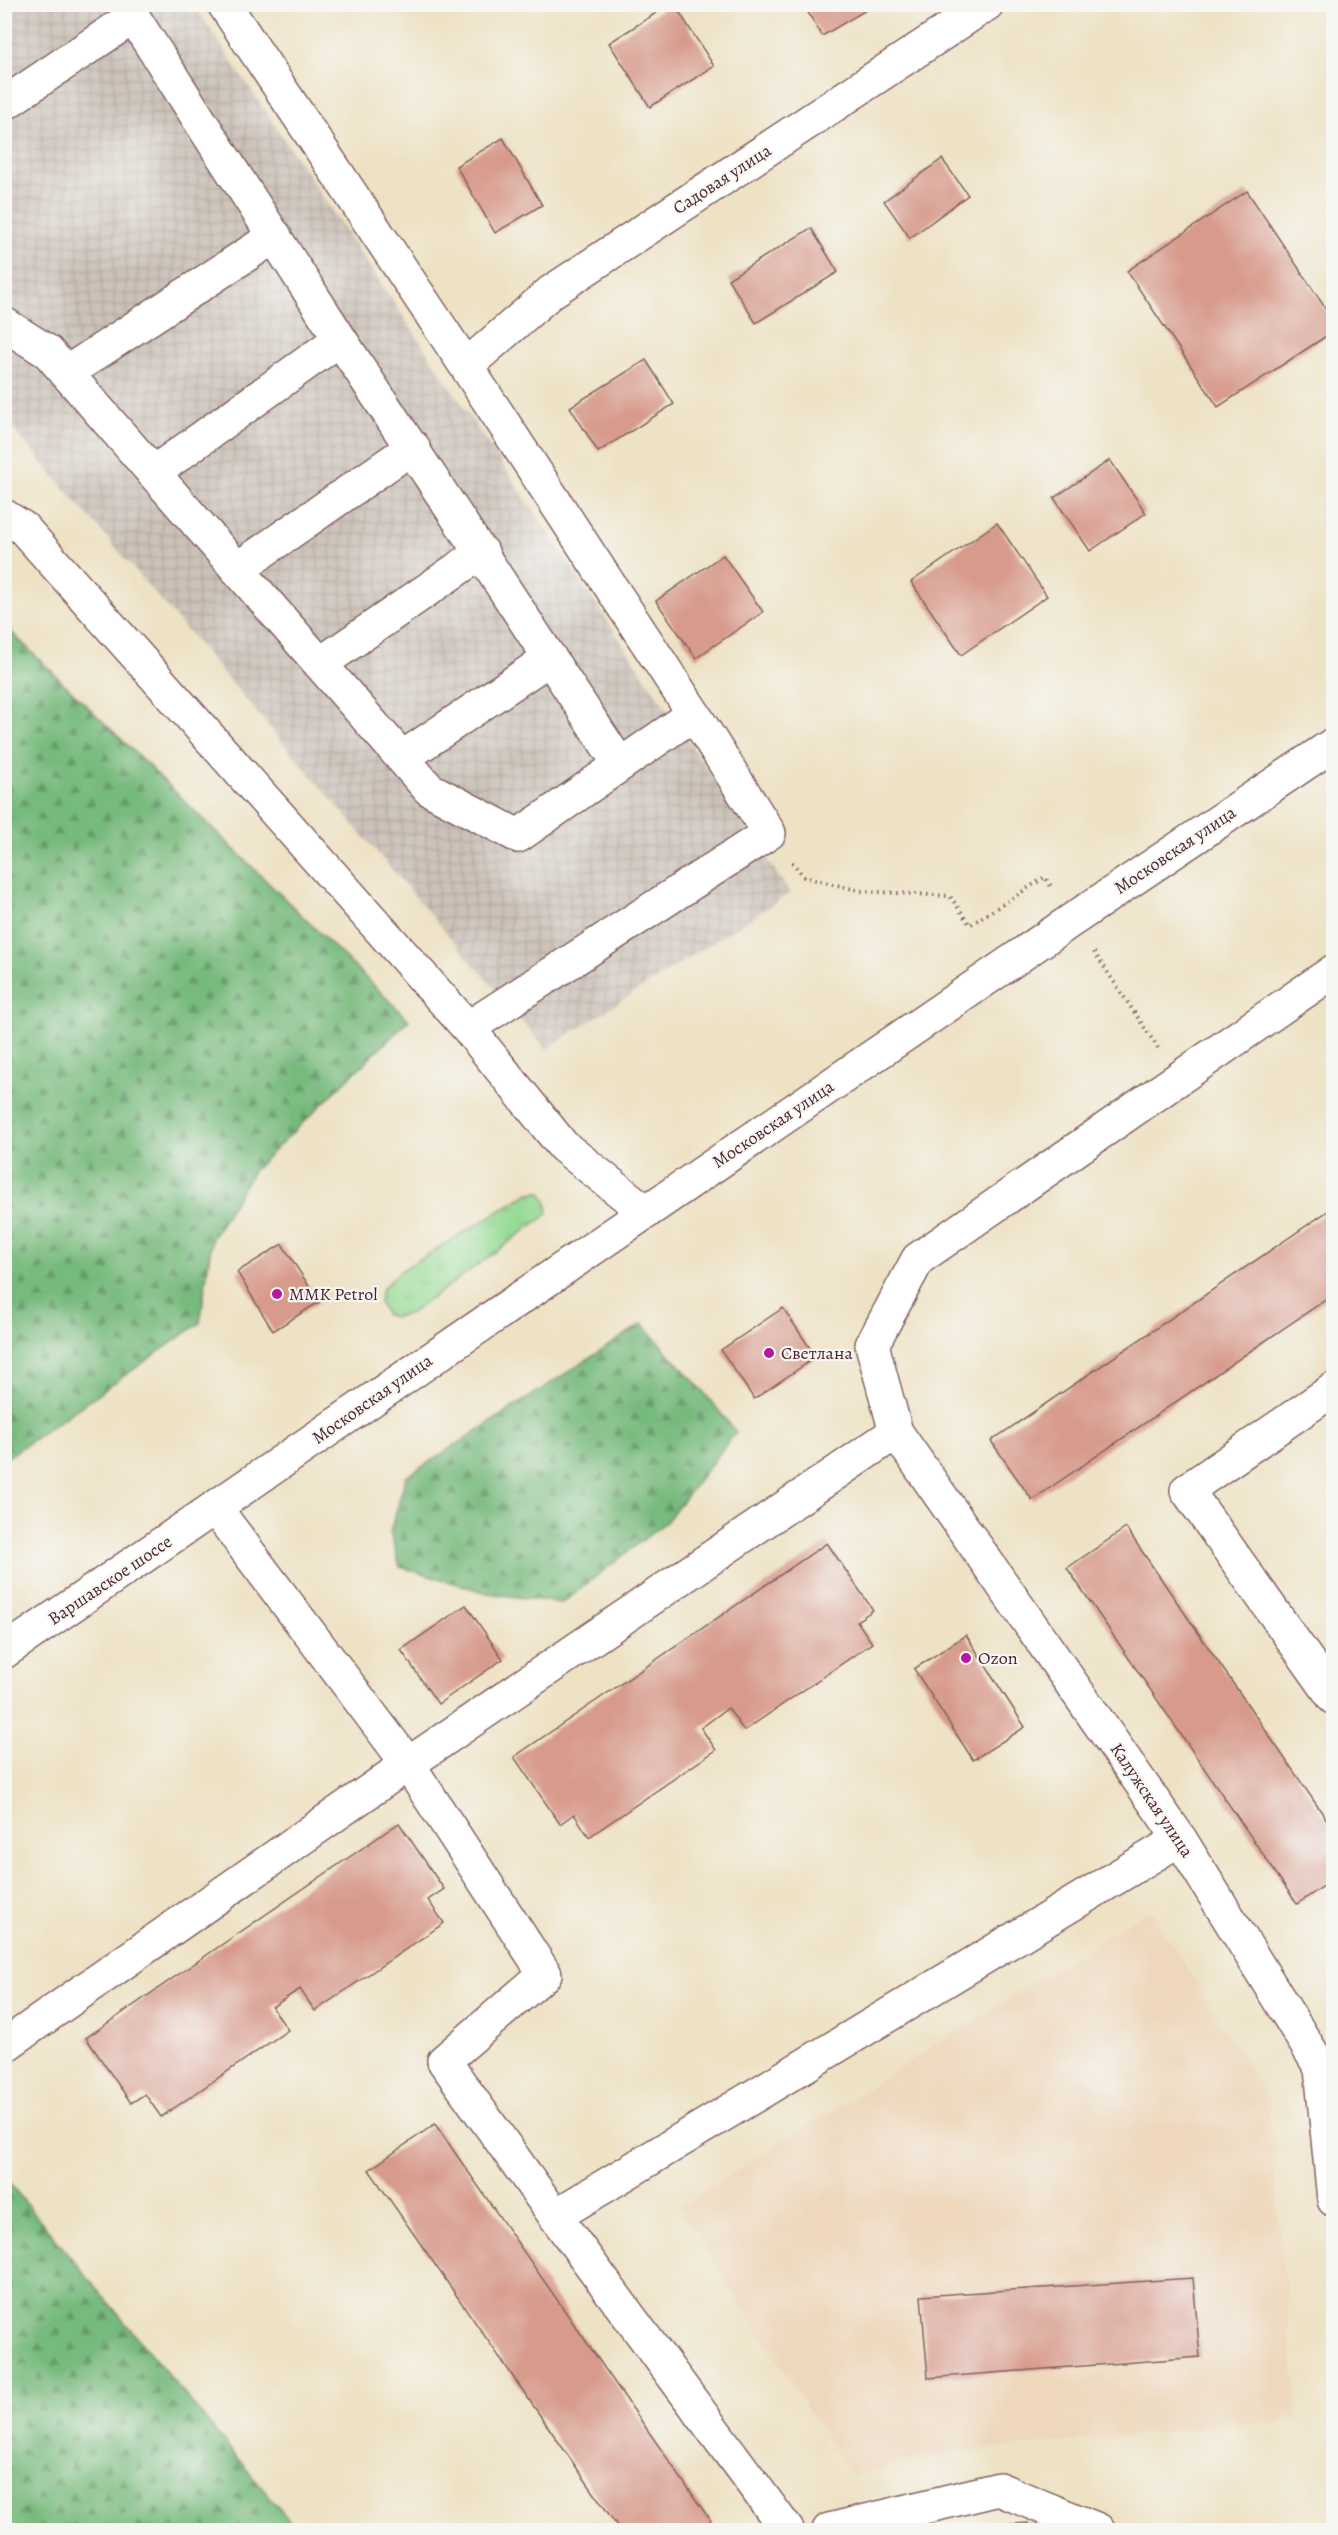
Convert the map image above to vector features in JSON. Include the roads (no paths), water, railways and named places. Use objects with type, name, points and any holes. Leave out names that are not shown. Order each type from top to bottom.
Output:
[{"type":"main road","points":[[224,4],[466,366],[694,714],[769,833],[468,1028]]},
{"type":"main road","name":"Садовая улица","points":[[466,366],[551,292],[987,4]]},
{"type":"main road","points":[[4,104],[129,11],[340,339],[620,765]]},
{"type":"main road","points":[[66,373],[275,236]]},
{"type":"main road","points":[[4,324],[48,352],[429,789],[518,836],[694,714]]},
{"type":"main road","points":[[153,473],[340,339]]},
{"type":"main road","points":[[237,569],[413,447]]},
{"type":"main road","points":[[4,516],[23,528],[468,1028],[563,1146],[646,1212]]},
{"type":"main road","points":[[320,664],[482,552]]},
{"type":"main road","points":[[402,758],[550,658]]},
{"type":"main road","name":"Московская улица","points":[[215,1508],[1062,926],[1334,744]]},
{"type":"main road","name":"Калужская улица","points":[[1334,971],[918,1258],[872,1345],[896,1432],[1180,1839],[1321,2068],[1329,2115],[1334,2200]]},
{"type":"main road","points":[[1334,1389],[1187,1490],[1334,1698]]},
{"type":"main road","points":[[4,2046],[408,1764],[896,1432]]},
{"type":"main road","points":[[215,1508],[408,1764],[545,1974],[444,2061],[555,2216],[787,2530]]},
{"type":"main road","name":"Варшавское шоссе","points":[[4,1652],[215,1508]]},
{"type":"main road","points":[[555,2216],[1180,1839]]},
{"type":"main road","points":[[829,2530],[999,2489],[1098,2530]]},
{"type":"place","name":"MMK Petrol","points":[[277,1294]]},
{"type":"place","name":"Светлана","points":[[769,1353]]},
{"type":"place","name":"Ozon","points":[[966,1658]]}]
